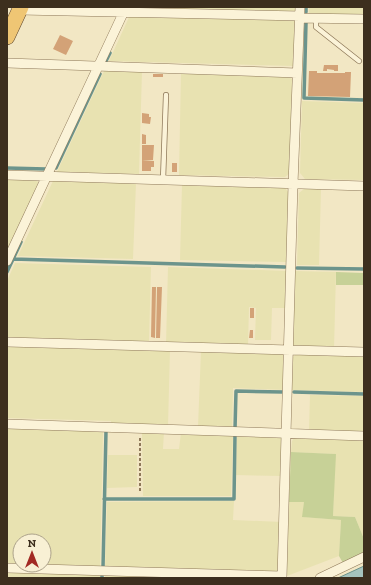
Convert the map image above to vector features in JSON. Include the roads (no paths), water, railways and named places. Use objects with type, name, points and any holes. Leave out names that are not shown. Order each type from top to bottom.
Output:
[{"type":"highway","points":[[7,38],[18,8]]},
{"type":"street","points":[[18,8],[300,13],[316,18],[364,19]]},
{"type":"street","points":[[7,261],[125,10]]},
{"type":"street","points":[[7,568],[282,577],[293,184],[300,13]]},
{"type":"street","points":[[7,63],[297,73]]},
{"type":"street","points":[[7,175],[364,186]]},
{"type":"street","points":[[7,342],[364,352]]},
{"type":"street","points":[[7,424],[364,436]]},
{"type":"street","points":[[320,578],[364,557]]},
{"type":"lane","points":[[316,18],[316,27],[359,61]]},
{"type":"lane","points":[[163,180],[166,95]]},
{"type":"water","points":[[364,566],[364,578],[338,578]]},
{"type":"waterway","points":[[306,7],[306,12]]},
{"type":"waterway","points":[[306,23],[304,98],[364,100]]},
{"type":"waterway","points":[[105,63],[110,53]]},
{"type":"waterway","points":[[56,168],[100,74]]},
{"type":"waterway","points":[[7,168],[46,169]]},
{"type":"waterway","points":[[7,272],[21,242]]},
{"type":"waterway","points":[[13,259],[285,267]]},
{"type":"waterway","points":[[297,268],[364,269]]},
{"type":"waterway","points":[[235,429],[236,391],[283,392]]},
{"type":"waterway","points":[[294,392],[364,394]]},
{"type":"waterway","points":[[103,568],[106,431]]},
{"type":"waterway","points":[[104,499],[234,499],[235,435]]}]
